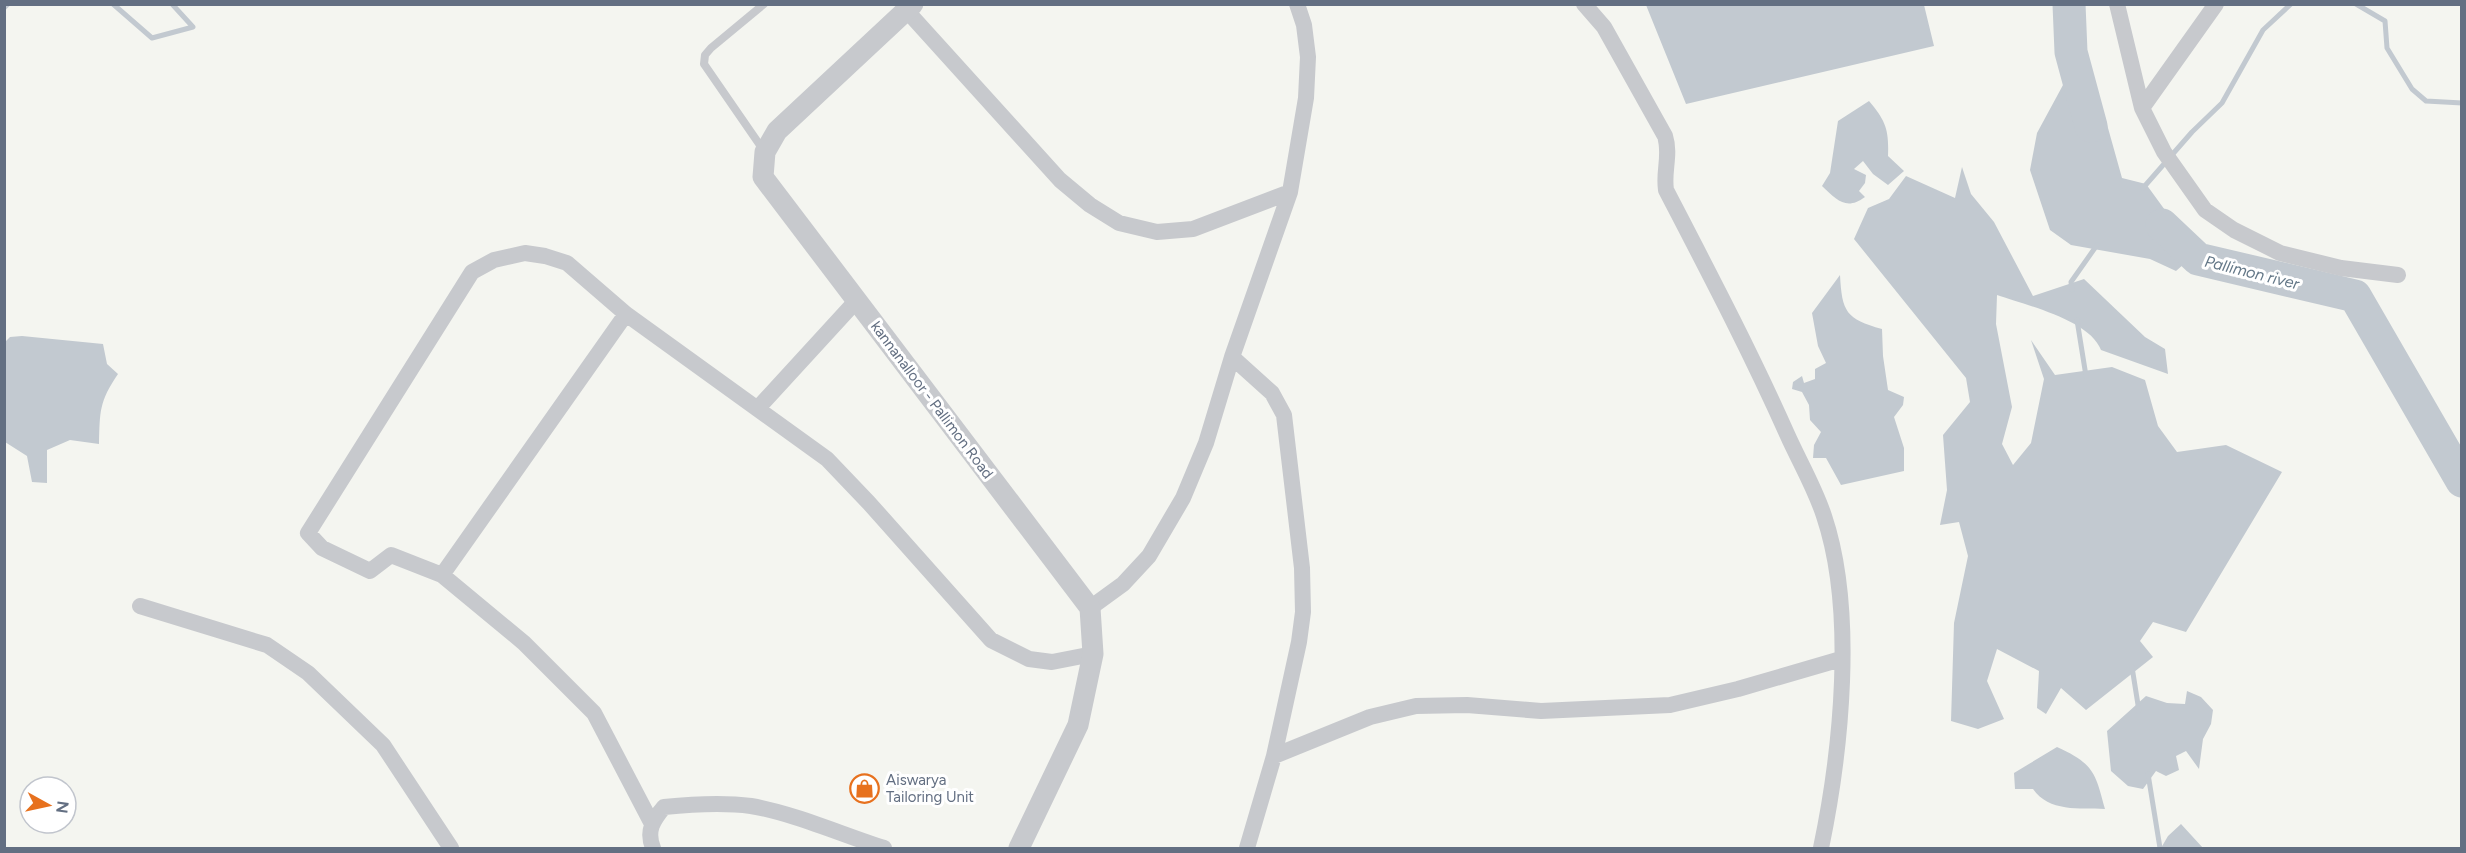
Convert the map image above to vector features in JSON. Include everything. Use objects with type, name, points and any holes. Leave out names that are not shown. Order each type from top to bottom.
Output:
[{"type":"street","points":[[1019,849],[1078,725],[1093,654],[1090,608],[1123,584],[1149,556],[1182,498],[1206,443],[1232,357],[1290,192],[1306,98],[1308,57],[1304,25],[1297,4]]},
{"type":"street","points":[[1584,4],[1604,27],[1665,136],[1669,149],[1664,177],[1666,190],[1753,358],[1824,516],[1836,571],[1842,625],[1839,715],[1832,793],[1821,849]]},
{"type":"street","points":[[2117,4],[2142,108],[2164,152],[2205,210],[2234,231],[2280,253],[2341,268],[2398,275]]},
{"type":"street","points":[[2142,108],[2216,4]]},
{"type":"street","points":[[765,152],[777,131],[910,8],[1060,180],[1090,205],[1119,223],[1157,232],[1193,229],[1290,192]]},
{"type":"street","name":"kannanalloor - Pallimon Road","points":[[765,152],[763,177],[1090,608]]},
{"type":"street","points":[[653,849],[650,843],[651,822],[594,713],[524,643],[442,575],[391,555],[370,571],[322,548],[308,533],[472,272],[494,260],[525,254],[545,256],[567,263],[626,314],[827,459],[869,502],[991,640],[1029,659],[1052,662],[1093,654]]},
{"type":"street","points":[[758,408],[856,300]]},
{"type":"street","points":[[442,575],[626,314]]},
{"type":"street","points":[[1232,357],[1272,393],[1284,415],[1302,568],[1303,612],[1299,642],[1274,756],[1247,849]]},
{"type":"street","points":[[140,606],[267,645],[308,673],[383,745],[451,849]]},
{"type":"street","points":[[1274,756],[1370,717],[1416,706],[1467,705],[1541,711],[1670,705],[1738,689],[1841,658]]},
{"type":"street","points":[[651,822],[664,807],[695,803],[752,806],[784,814],[884,849]]},
{"type":"lane","points":[[764,4],[711,48],[705,56],[704,64],[765,152]]},
{"type":"shaded area","points":[[1646,5],[1924,5],[1934,46],[1686,104]]},
{"type":"shaded area","points":[[2094,78],[2122,178],[2146,184],[2170,217],[2200,250],[2176,271],[2150,259],[2071,245],[2050,230],[2030,170],[2037,133],[2063,85]]},
{"type":"shaded area","points":[[1869,101],[1885,126],[1888,156],[1904,171],[1888,185],[1873,174],[1863,161],[1854,169],[1866,175],[1865,183],[1859,191],[1865,197],[1852,203],[1842,202],[1822,186],[1830,173],[1838,121]]},
{"type":"shaded area","points":[[1962,167],[1971,194],[1994,222],[2033,296],[2084,279],[2145,337],[2165,349],[2168,374],[2101,350],[2095,339],[2084,330],[2056,315],[1997,295],[1996,324],[2012,407],[2002,444],[2013,465],[2031,443],[2044,379],[2031,340],[2055,375],[2112,367],[2145,380],[2158,426],[2177,452],[2226,445],[2282,472],[2186,632],[2153,622],[2140,641],[2153,657],[2086,710],[2061,688],[2046,714],[2037,708],[2039,671],[1997,649],[1987,681],[2004,719],[1978,729],[1951,721],[1954,623],[1968,556],[1959,522],[1940,525],[1947,490],[1943,435],[1970,402],[1966,378],[1854,239],[1868,208],[1889,199],[1906,176],[1955,198]]},
{"type":"shaded area","points":[[1840,275],[1842,298],[1848,312],[1861,322],[1882,329],[1888,390],[1904,397],[1903,405],[1894,417],[1904,448],[1904,471],[1841,485],[1826,458],[1813,458],[1814,445],[1821,432],[1810,420],[1809,405],[1802,392],[1792,389],[1793,382],[1802,376],[1804,383],[1815,379],[1815,369],[1826,363],[1818,346],[1812,313]]},
{"type":"shaded area","points":[[22,336],[103,344],[107,364],[118,374],[107,392],[102,407],[99,444],[70,440],[47,450],[47,483],[32,482],[27,456],[5,442],[5,342],[10,337]]},
{"type":"shaded area","points":[[2187,691],[2201,697],[2213,710],[2211,724],[2203,739],[2199,769],[2186,751],[2176,756],[2179,770],[2166,776],[2156,771],[2143,789],[2128,786],[2111,771],[2107,731],[2146,696],[2167,703],[2185,704]]},
{"type":"shaded area","points":[[2057,747],[2079,759],[2091,770],[2105,809],[2056,805],[2047,802],[2033,789],[2015,789],[2014,773]]},
{"type":"shaded area","points":[[2181,824],[2203,848],[2161,848],[2168,836]]},
{"type":"waterway","points":[[4,8],[8,4]]},
{"type":"waterway","points":[[113,4],[152,38],[193,27],[172,4]]},
{"type":"waterway","name":"Pallimon river","points":[[2069,4],[2071,52],[2091,126]]},
{"type":"waterway","points":[[2143,188],[2192,132],[2222,103],[2263,30],[2291,4]]},
{"type":"waterway","points":[[2356,4],[2385,21],[2387,48],[2412,89],[2426,101],[2462,103]]},
{"type":"waterway","name":"Pallimon river","points":[[2162,225],[2198,259],[2355,296],[2462,481]]},
{"type":"waterway","points":[[2072,290],[2071,282],[2097,245]]},
{"type":"waterway","points":[[2077,320],[2086,376]]},
{"type":"waterway","points":[[2132,667],[2139,711]]},
{"type":"waterway","points":[[2148,774],[2160,848]]},
{"type":"place","name":"Aiswarya Tailoring Unit","points":[[865,789]]}]
